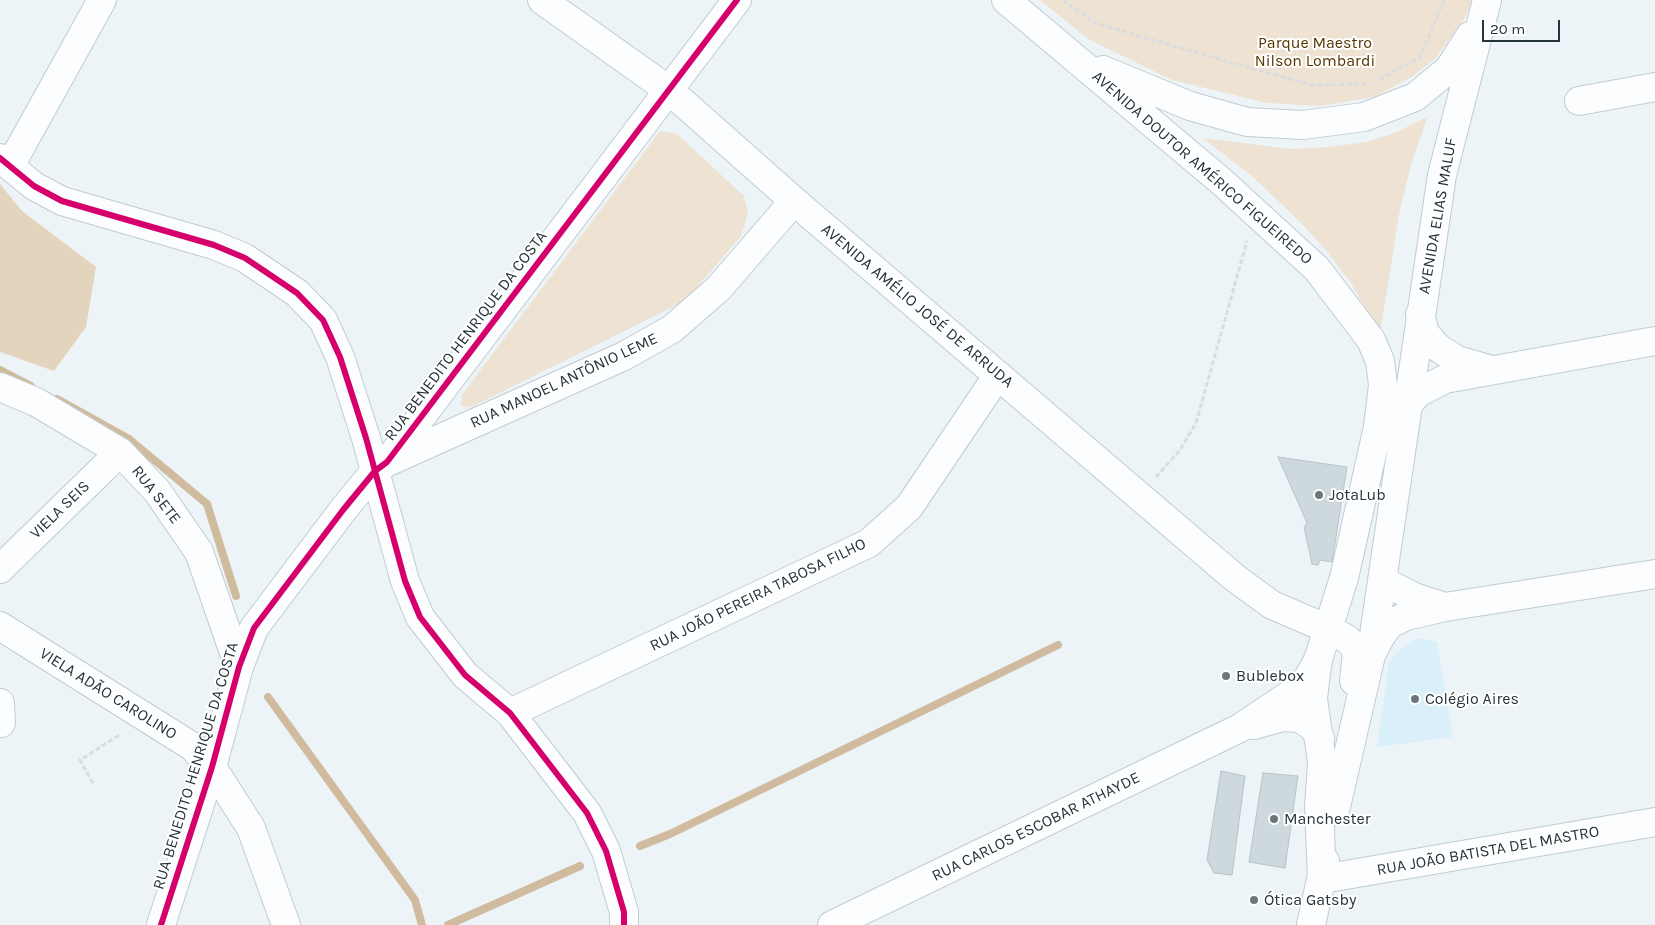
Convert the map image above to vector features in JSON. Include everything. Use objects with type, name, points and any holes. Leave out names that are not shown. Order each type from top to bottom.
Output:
[{"type":"street","points":[[102,0],[5,162],[34,186],[62,201],[214,245],[245,258],[297,293],[323,320],[340,357],[366,438],[381,467],[388,520],[405,580],[420,617],[465,675],[510,713],[587,813],[606,851],[624,912],[624,925]]},
{"type":"street","name":"AVENIDA AMÉLIO JOSÉ DE ARRUDA","points":[[542,0],[597,37],[670,91],[794,201],[1235,578],[1272,605],[1328,629],[1352,643],[1356,652],[1342,776]]},
{"type":"street","points":[[580,0],[597,37]]},
{"type":"street","name":"RUA BENEDITO HENRIQUE DA COSTA","points":[[161,925],[212,767],[239,667],[254,628],[343,510],[417,423],[737,0]]},
{"type":"street","name":"AVENIDA DOUTOR AMÉRICO FIGUEIREDO","points":[[1006,0],[1255,212],[1317,269],[1371,340],[1380,361],[1383,385],[1378,427],[1339,595],[1318,660],[1313,699],[1320,738],[1323,779],[1319,808],[1322,880]]},
{"type":"street","name":"AVENIDA DOUTOR AMÉRICO FIGUEIREDO","points":[[1078,60],[1190,106],[1247,122],[1303,125],[1364,117],[1415,98],[1449,69],[1463,50],[1487,0]]},
{"type":"street","name":"AVENIDA ELIAS MALUF","points":[[1407,406],[1442,175],[1487,0]]},
{"type":"street","points":[[1579,101],[1655,87]]},
{"type":"street","name":"RUA MANOEL ANTÔNIO LEME","points":[[381,467],[458,430],[624,356],[672,329],[718,289],[794,201]]},
{"type":"street","points":[[1420,314],[1425,332],[1437,347],[1457,360],[1492,370]]},
{"type":"street","points":[[1407,406],[1418,393],[1445,379],[1655,341]]},
{"type":"street","name":"RUA JOÃO PEREIRA TABOSA FILHO","points":[[510,713],[870,543],[909,507],[998,375]]},
{"type":"street","name":"RUA SETE","points":[[0,388],[36,402],[120,452],[157,491],[199,552],[239,667]]},
{"type":"street","name":"AVENIDA DOUTOR AMÉRICO FIGUEIREDO","points":[[1311,925],[1322,880],[1342,776],[1371,655],[1407,406]]},
{"type":"street","name":"RUA BENEDITO HENRIQUE DA COSTA","points":[[366,438],[417,423]]},
{"type":"street","name":"RUA MANOEL ANTÔNIO LEME","points":[[417,423],[429,429],[458,430]]},
{"type":"street","points":[[1378,427],[1362,559],[1365,569],[1414,597],[1445,607]]},
{"type":"street","name":"VIELA SEIS","points":[[0,569],[120,452]]},
{"type":"street","points":[[343,510],[359,502],[371,503],[379,508],[388,520]]},
{"type":"street","points":[[1371,655],[1382,634],[1390,624],[1406,616],[1445,607],[1655,574]]},
{"type":"street","points":[[1291,613],[1319,610],[1330,604],[1339,595]]},
{"type":"street","name":"VIELA ADÃO CAROLINO","points":[[0,626],[193,747],[212,767],[251,828],[286,925]]},
{"type":"street","name":"RUA CARLOS ESCOBAR ATHAYDE","points":[[832,925],[1240,728],[1294,692],[1308,678],[1318,660]]},
{"type":"street","name":"RUA CARLOS ESCOBAR ATHAYDE","points":[[1240,728],[1282,717],[1299,718],[1312,726],[1320,738]]},
{"type":"street","name":"RUA JOÃO BATISTA DEL MASTRO","points":[[1322,880],[1655,822]]},
{"type":"path","points":[[1063,0],[1095,23],[1312,85],[1372,84],[1420,57],[1444,0]]},
{"type":"path","points":[[1140,497],[1180,450],[1196,423],[1255,212]]},
{"type":"path","points":[[93,784],[80,760],[144,718]]},
{"type":"shaded area","points":[[0,184],[22,211],[96,267],[86,327],[54,371],[0,352]]},
{"type":"shaded area","name":"Colégio Aires","points":[[1417,638],[1437,642],[1453,737],[1377,747],[1389,662],[1398,651]]},
{"type":"green space","name":"Parque Maestro Nilson Lombardi","points":[[1040,0],[1473,0],[1463,21],[1435,59],[1410,78],[1374,97],[1320,106],[1267,103],[1172,80],[1088,39]]},
{"type":"green space","points":[[1428,116],[1412,161],[1400,209],[1380,333],[1351,283],[1326,250],[1253,177],[1203,138],[1290,149],[1328,147],[1367,142],[1397,132]]},
{"type":"green space","points":[[660,131],[677,134],[744,196],[748,213],[741,236],[685,301],[471,407],[461,406],[462,395]]},
{"type":"building","name":"JotaLub","points":[[1278,457],[1347,467],[1332,562],[1320,560],[1318,565],[1312,564],[1304,527],[1307,523]]},
{"type":"building","points":[[1221,771],[1245,776],[1232,875],[1214,873],[1207,860]]},
{"type":"building","name":"Manchester","points":[[1263,773],[1298,776],[1285,868],[1249,862]]},
{"type":"waterway","points":[[0,370],[31,386]]},
{"type":"waterway","points":[[57,399],[129,439],[207,504],[236,596]]},
{"type":"waterway","points":[[640,846],[670,834],[1058,645]]},
{"type":"waterway","points":[[268,697],[415,900],[422,925]]},
{"type":"waterway","points":[[448,925],[580,866]]},
{"type":"cycle path","points":[[161,925],[212,767],[239,667],[254,628],[343,510],[375,471],[387,462],[737,0]]},
{"type":"cycle path","points":[[0,158],[34,186],[62,201],[214,245],[245,258],[297,293],[323,320],[340,357],[366,438],[405,581],[420,617],[465,675],[510,713],[587,813],[606,851],[624,912],[624,925]]},
{"type":"place","name":"JotaLub","points":[[1319,495]]},
{"type":"place","name":"Bublebox","points":[[1226,676]]},
{"type":"place","name":"Colégio Aires","points":[[1415,699]]},
{"type":"place","name":"Manchester","points":[[1274,819]]},
{"type":"place","name":"Ótica Gatsby","points":[[1254,900]]}]
